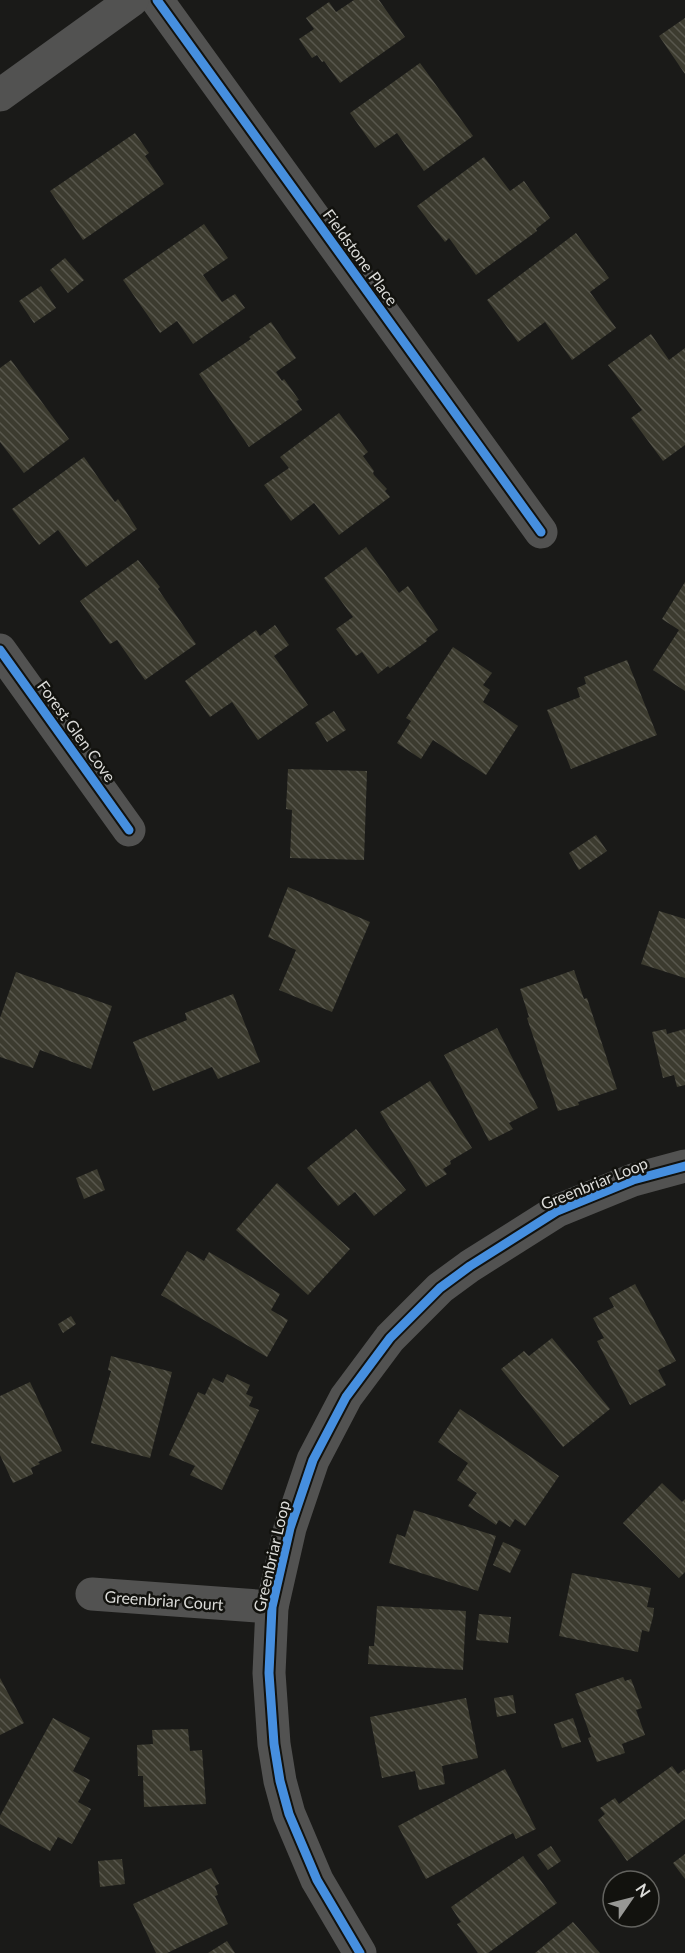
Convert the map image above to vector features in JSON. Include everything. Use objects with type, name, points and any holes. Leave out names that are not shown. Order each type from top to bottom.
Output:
[{"type":"street","points":[[0,95],[132,0]]},
{"type":"street","name":"Fieldstone Place","points":[[157,0],[541,532]]},
{"type":"street","name":"Forest Glen Cove","points":[[0,650],[129,830]]},
{"type":"street","name":"Greenbriar Loop","points":[[360,1953],[317,1880],[289,1814],[280,1781],[274,1744],[269,1673],[272,1608],[290,1528],[313,1460],[346,1397],[390,1338],[440,1288],[470,1266],[557,1211],[633,1180],[685,1166]]},
{"type":"street","name":"Greenbriar Court","points":[[92,1594],[272,1608]]},
{"type":"building","points":[[354,0],[379,0],[405,37],[340,83],[324,61],[322,62],[317,55],[312,58],[299,39],[314,29],[306,18],[329,2],[336,12]]},
{"type":"building","points":[[685,18],[685,74],[659,36]]},
{"type":"building","points":[[420,63],[473,136],[424,171],[397,133],[375,148],[350,113]]},
{"type":"building","points":[[135,133],[149,153],[145,156],[164,184],[83,240],[50,191]]},
{"type":"building","points":[[484,157],[510,191],[524,181],[550,218],[536,229],[537,231],[476,275],[449,238],[445,242],[417,206]]},
{"type":"building","points":[[204,224],[228,258],[203,275],[222,302],[235,294],[245,308],[193,344],[177,321],[160,333],[123,280]]},
{"type":"building","points":[[576,233],[609,278],[590,292],[616,328],[572,360],[545,322],[518,342],[487,300]]},
{"type":"building","points":[[65,258],[84,280],[68,293],[50,270]]},
{"type":"building","points":[[41,286],[56,308],[34,323],[19,301]]},
{"type":"building","points":[[271,322],[296,358],[276,372],[299,400],[296,401],[302,410],[249,447],[199,374],[251,339],[249,337]]},
{"type":"building","points":[[651,334],[669,360],[685,348],[685,445],[663,461],[631,418],[642,410],[608,365]]},
{"type":"building","points":[[11,360],[69,439],[24,473],[0,442],[0,368]]},
{"type":"building","points":[[339,413],[368,452],[363,456],[374,471],[374,475],[387,489],[385,491],[390,497],[339,535],[314,503],[291,521],[264,485],[289,468],[280,457]]},
{"type":"building","points":[[84,457],[115,502],[118,499],[137,529],[86,567],[58,530],[39,545],[12,509]]},
{"type":"building","points":[[366,547],[399,593],[408,586],[438,630],[426,639],[427,641],[378,674],[362,652],[356,656],[336,629],[353,617],[324,578]]},
{"type":"building","points":[[138,560],[160,587],[158,589],[196,644],[145,680],[117,640],[110,644],[80,601]]},
{"type":"building","points":[[685,582],[685,691],[653,670],[679,630],[662,619]]},
{"type":"building","points":[[275,625],[289,645],[274,656],[308,705],[258,740],[232,702],[210,717],[185,681],[256,630],[260,636]]},
{"type":"building","points":[[453,647],[492,673],[483,685],[490,690],[483,702],[518,726],[486,775],[433,740],[421,759],[397,743],[411,721],[406,718]]},
{"type":"building","points":[[627,660],[657,735],[571,769],[547,710],[580,697],[577,688],[586,684],[584,677]]},
{"type":"building","points":[[334,711],[346,730],[327,742],[315,723]]},
{"type":"building","points":[[288,769],[367,771],[364,860],[290,858],[292,810],[286,809]]},
{"type":"building","points":[[596,835],[607,851],[579,870],[569,853]]},
{"type":"building","points":[[288,887],[370,922],[332,1012],[279,990],[296,950],[268,937]]},
{"type":"building","points":[[659,911],[685,919],[685,978],[641,964]]},
{"type":"building","points":[[574,970],[584,999],[587,998],[617,1089],[558,1111],[527,1018],[529,1017],[520,989]]},
{"type":"building","points":[[16,972],[112,1006],[91,1069],[40,1050],[33,1068],[0,1057],[0,1018]]},
{"type":"building","points":[[233,994],[260,1062],[218,1079],[212,1067],[153,1091],[133,1042],[187,1020],[185,1013]]},
{"type":"building","points":[[497,1028],[538,1108],[509,1123],[513,1129],[489,1141],[444,1055]]},
{"type":"building","points":[[666,1029],[667,1034],[685,1029],[685,1085],[677,1087],[674,1075],[663,1078],[652,1032]]},
{"type":"building","points":[[430,1081],[472,1148],[450,1161],[451,1164],[443,1169],[447,1174],[426,1187],[380,1112]]},
{"type":"building","points":[[356,1129],[406,1190],[374,1216],[355,1192],[338,1206],[307,1168]]},
{"type":"building","points":[[97,1169],[105,1190],[84,1199],[76,1178]]},
{"type":"building","points":[[277,1183],[350,1249],[308,1295],[236,1230]]},
{"type":"building","points":[[187,1251],[204,1261],[209,1252],[280,1294],[271,1310],[288,1320],[267,1357],[161,1295]]},
{"type":"building","points":[[635,1284],[676,1361],[658,1370],[666,1385],[630,1405],[597,1341],[604,1338],[593,1318],[614,1307],[609,1298]]},
{"type":"building","points":[[71,1316],[76,1324],[63,1333],[58,1324]]},
{"type":"building","points":[[552,1338],[610,1409],[563,1447],[501,1369],[524,1351],[529,1356]]},
{"type":"building","points":[[111,1356],[172,1372],[150,1458],[91,1443],[111,1371],[108,1370]]},
{"type":"building","points":[[227,1374],[250,1385],[246,1394],[253,1397],[249,1406],[259,1410],[222,1490],[190,1475],[195,1466],[169,1455],[198,1392],[205,1395],[213,1378],[223,1383]]},
{"type":"building","points":[[30,1382],[62,1451],[38,1462],[40,1464],[31,1468],[33,1474],[13,1483],[0,1455],[0,1396]]},
{"type":"building","points":[[460,1409],[559,1476],[525,1526],[515,1519],[510,1527],[499,1520],[496,1525],[468,1506],[477,1493],[457,1480],[468,1463],[438,1442]]},
{"type":"building","points":[[662,1483],[682,1502],[685,1499],[685,1572],[679,1578],[623,1523]]},
{"type":"building","points":[[414,1510],[496,1536],[478,1591],[389,1563],[397,1534],[405,1537]]},
{"type":"building","points":[[503,1542],[521,1550],[510,1573],[493,1565]]},
{"type":"building","points":[[572,1573],[651,1588],[647,1607],[654,1608],[653,1617],[649,1632],[642,1630],[638,1652],[559,1636]]},
{"type":"building","points":[[377,1606],[466,1611],[463,1670],[368,1664],[369,1646],[374,1646]]},
{"type":"building","points":[[479,1614],[511,1617],[508,1643],[476,1640]]},
{"type":"building","points":[[623,1677],[625,1681],[631,1679],[642,1708],[636,1710],[645,1735],[622,1744],[625,1753],[597,1762],[588,1738],[591,1737],[575,1694]]},
{"type":"building","points":[[0,1678],[24,1723],[0,1735]]},
{"type":"building","points":[[513,1695],[516,1713],[497,1717],[494,1698]]},
{"type":"building","points":[[466,1698],[478,1758],[442,1766],[445,1784],[419,1790],[415,1771],[382,1778],[370,1717]]},
{"type":"building","points":[[53,1718],[90,1738],[73,1771],[90,1780],[78,1802],[91,1809],[72,1844],[58,1837],[50,1851],[0,1824],[0,1816]]},
{"type":"building","points":[[573,1718],[581,1742],[562,1748],[554,1724]]},
{"type":"building","points":[[188,1729],[190,1751],[202,1750],[206,1804],[144,1807],[143,1776],[138,1776],[137,1745],[153,1744],[152,1730]]},
{"type":"building","points":[[672,1766],[678,1774],[685,1769],[685,1819],[627,1861],[598,1820],[605,1814],[600,1808],[615,1798],[619,1804]]},
{"type":"building","points":[[505,1769],[536,1829],[516,1839],[513,1833],[426,1879],[398,1826]]},
{"type":"building","points":[[551,1846],[561,1861],[548,1870],[537,1855]]},
{"type":"building","points":[[685,1854],[685,1879],[673,1863]]},
{"type":"building","points":[[523,1856],[557,1903],[488,1953],[478,1953],[457,1924],[461,1922],[451,1907]]},
{"type":"building","points":[[122,1859],[125,1884],[100,1887],[98,1861]]},
{"type":"building","points":[[211,1868],[219,1884],[215,1886],[218,1895],[215,1896],[228,1924],[167,1953],[156,1953],[133,1904]]},
{"type":"building","points":[[573,1922],[600,1953],[535,1953]]},
{"type":"building","points":[[227,1941],[235,1953],[208,1953]]},
{"type":"cycle path","points":[[157,0],[541,532]]},
{"type":"cycle path","points":[[0,650],[129,830]]},
{"type":"cycle path","points":[[360,1953],[317,1880],[289,1814],[280,1781],[274,1744],[269,1673],[272,1607],[290,1528],[313,1460],[346,1397],[390,1338],[440,1288],[470,1266],[557,1211],[633,1180],[685,1166]]}]
